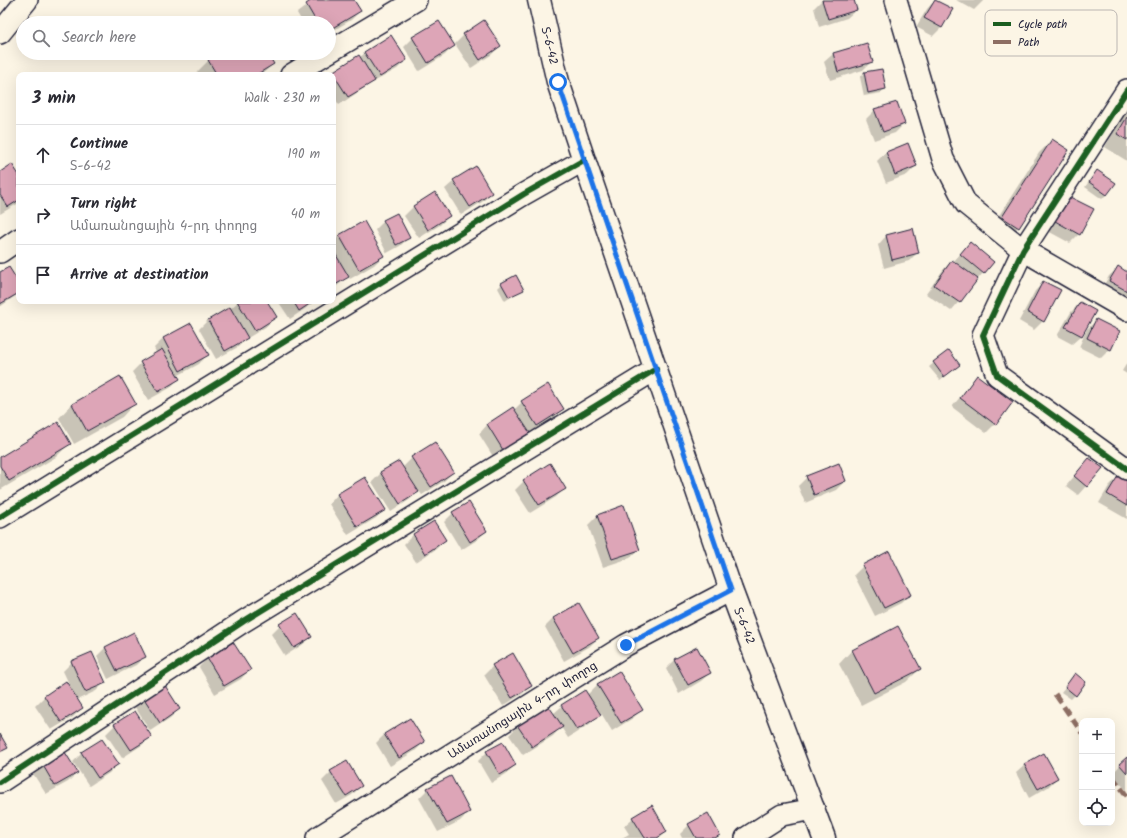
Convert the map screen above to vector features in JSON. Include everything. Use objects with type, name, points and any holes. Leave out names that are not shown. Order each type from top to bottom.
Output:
[{"type":"main road","name":"Տ-6-42","points":[[539,0],[558,82],[584,160],[731,590],[824,838]]},
{"type":"street","points":[[0,33],[28,0]]},
{"type":"street","points":[[336,47],[416,0]]},
{"type":"street","points":[[899,2],[943,159],[966,204],[1023,250],[1127,310]]},
{"type":"street","points":[[296,72],[315,60]]},
{"type":"street","points":[[1127,90],[1023,250],[983,335],[997,375],[1127,469]]},
{"type":"street","points":[[0,517],[524,194],[584,160]]},
{"type":"street","points":[[0,252],[16,241]]},
{"type":"street","points":[[0,782],[244,621],[656,369]]},
{"type":"street","name":"Ամառանոցային 4-րդ փողոց","points":[[317,838],[626,645],[731,590]]},
{"type":"street","points":[[746,838],[782,816],[814,809]]},
{"type":"building","points":[[312,0],[354,0],[361,11],[336,26],[336,16],[313,16],[306,4]]},
{"type":"building","points":[[822,0],[854,0],[857,10],[828,19]]},
{"type":"building","points":[[935,0],[953,9],[942,28],[924,18]]},
{"type":"building","points":[[484,20],[501,46],[480,60],[463,34]]},
{"type":"building","points":[[439,21],[455,46],[428,63],[412,37]]},
{"type":"building","points":[[391,35],[407,60],[380,77],[364,52]]},
{"type":"building","points":[[867,43],[873,62],[838,72],[833,53]]},
{"type":"building","points":[[359,55],[375,81],[348,97],[336,78],[336,72],[332,72]]},
{"type":"building","points":[[208,60],[271,60],[274,64],[261,72],[215,72]]},
{"type":"building","points":[[882,69],[886,89],[868,93],[864,72]]},
{"type":"building","points":[[897,102],[905,124],[883,132],[874,109]]},
{"type":"building","points":[[1127,117],[1127,140],[1117,134]]},
{"type":"building","points":[[1052,139],[1069,150],[1019,228],[1002,217]]},
{"type":"building","points":[[908,143],[917,166],[895,175],[886,152]]},
{"type":"building","points":[[12,164],[16,170],[16,202],[8,207],[0,195],[0,172]]},
{"type":"building","points":[[476,166],[492,193],[470,207],[453,180]]},
{"type":"building","points":[[1097,170],[1116,183],[1107,195],[1089,182]]},
{"type":"building","points":[[435,192],[450,216],[428,230],[413,206]]},
{"type":"building","points":[[1068,196],[1094,209],[1080,235],[1055,221]]},
{"type":"building","points":[[397,213],[410,238],[396,245],[383,220]]},
{"type":"building","points":[[364,221],[384,256],[359,270],[339,235]]},
{"type":"building","points":[[913,228],[919,253],[892,260],[886,235]]},
{"type":"building","points":[[970,242],[994,262],[984,274],[960,254]]},
{"type":"building","points":[[336,255],[349,277],[336,284]]},
{"type":"building","points":[[952,260],[978,279],[960,303],[934,285]]},
{"type":"building","points":[[1118,266],[1127,272],[1127,291],[1109,281]]},
{"type":"building","points":[[9,267],[16,278],[16,295],[0,304],[0,272]]},
{"type":"building","points":[[516,275],[524,290],[509,297],[501,283]]},
{"type":"building","points":[[1043,281],[1061,290],[1044,322],[1027,312]]},
{"type":"building","points":[[1080,302],[1096,311],[1082,336],[1065,327]]},
{"type":"building","points":[[239,304],[269,304],[277,317],[255,331]]},
{"type":"building","points":[[295,304],[310,304],[299,311]]},
{"type":"building","points":[[230,307],[248,338],[225,351],[208,320]]},
{"type":"building","points":[[1096,319],[1120,331],[1111,350],[1087,338]]},
{"type":"building","points":[[191,323],[209,355],[180,371],[163,338]]},
{"type":"building","points":[[162,349],[180,379],[158,392],[140,362]]},
{"type":"building","points":[[949,350],[960,365],[944,377],[933,362]]},
{"type":"building","points":[[977,375],[1013,402],[996,425],[960,398]]},
{"type":"building","points":[[120,376],[136,404],[87,431],[72,404]]},
{"type":"building","points":[[548,384],[564,409],[537,426],[521,401]]},
{"type":"building","points":[[513,407],[530,433],[503,450],[487,424]]},
{"type":"building","points":[[58,422],[71,444],[9,481],[0,466],[0,457]]},
{"type":"building","points":[[435,442],[454,472],[431,487],[411,457]]},
{"type":"building","points":[[1089,458],[1103,468],[1087,487],[1074,476]]},
{"type":"building","points":[[399,461],[419,492],[400,504],[380,472]]},
{"type":"building","points":[[550,463],[566,489],[539,505],[523,480]]},
{"type":"building","points":[[839,463],[846,481],[814,495],[806,476]]},
{"type":"building","points":[[1118,476],[1127,481],[1127,506],[1107,494]]},
{"type":"building","points":[[365,477],[386,510],[357,527],[337,494]]},
{"type":"building","points":[[469,502],[487,531],[470,542],[452,512]]},
{"type":"building","points":[[624,505],[640,550],[612,559],[597,515]]},
{"type":"building","points":[[434,521],[446,540],[425,554],[413,534]]},
{"type":"building","points":[[889,551],[911,595],[884,608],[862,565]]},
{"type":"building","points":[[579,603],[599,638],[573,653],[553,618]]},
{"type":"building","points":[[297,613],[312,637],[294,648],[279,624]]},
{"type":"building","points":[[898,626],[921,669],[874,693],[852,650]]},
{"type":"building","points":[[134,632],[146,657],[117,671],[105,647]]},
{"type":"building","points":[[233,642],[251,670],[224,686],[207,658]]},
{"type":"building","points":[[697,647],[711,673],[688,685],[674,659]]},
{"type":"building","points":[[92,652],[106,683],[85,692],[71,661]]},
{"type":"building","points":[[513,653],[532,686],[512,698],[492,665]]},
{"type":"building","points":[[619,671],[643,710],[621,723],[597,684]]},
{"type":"building","points":[[1075,673],[1086,682],[1076,696],[1065,687]]},
{"type":"building","points":[[66,681],[83,708],[61,722],[44,696]]},
{"type":"building","points":[[164,684],[180,709],[160,723],[143,697]]},
{"type":"building","points":[[585,690],[601,715],[577,730],[561,705]]},
{"type":"building","points":[[548,705],[563,727],[532,747],[517,725]]},
{"type":"building","points":[[135,711],[152,737],[131,750],[114,724]]},
{"type":"building","points":[[410,718],[425,742],[399,758],[384,734]]},
{"type":"building","points":[[0,734],[8,748],[0,752]]},
{"type":"building","points":[[102,739],[119,764],[98,778],[81,752]]},
{"type":"building","points":[[503,742],[516,765],[500,775],[486,751]]},
{"type":"building","points":[[63,749],[78,773],[55,786],[41,762]]},
{"type":"building","points":[[1044,753],[1058,778],[1038,789],[1024,764]]},
{"type":"building","points":[[1127,757],[1127,773],[1119,764]]},
{"type":"building","points":[[347,761],[362,786],[346,796],[330,771]]},
{"type":"building","points":[[451,776],[470,812],[447,824],[427,788]]},
{"type":"building","points":[[652,805],[667,832],[657,838],[645,838],[632,817]]},
{"type":"building","points":[[708,813],[720,835],[715,838],[696,838],[688,824]]},
{"type":"marked path","points":[[1055,694],[1079,729]]},
{"type":"marked path","points":[[1115,780],[1127,796]]},
{"type":"cycle path","points":[[1127,90],[1023,250],[983,335],[997,375],[1127,469]]},
{"type":"cycle path","points":[[0,517],[524,194],[584,160]]},
{"type":"cycle path","points":[[0,782],[244,621],[656,369]]},
{"type":"route","points":[[558,82],[731,590],[626,645]]}]
